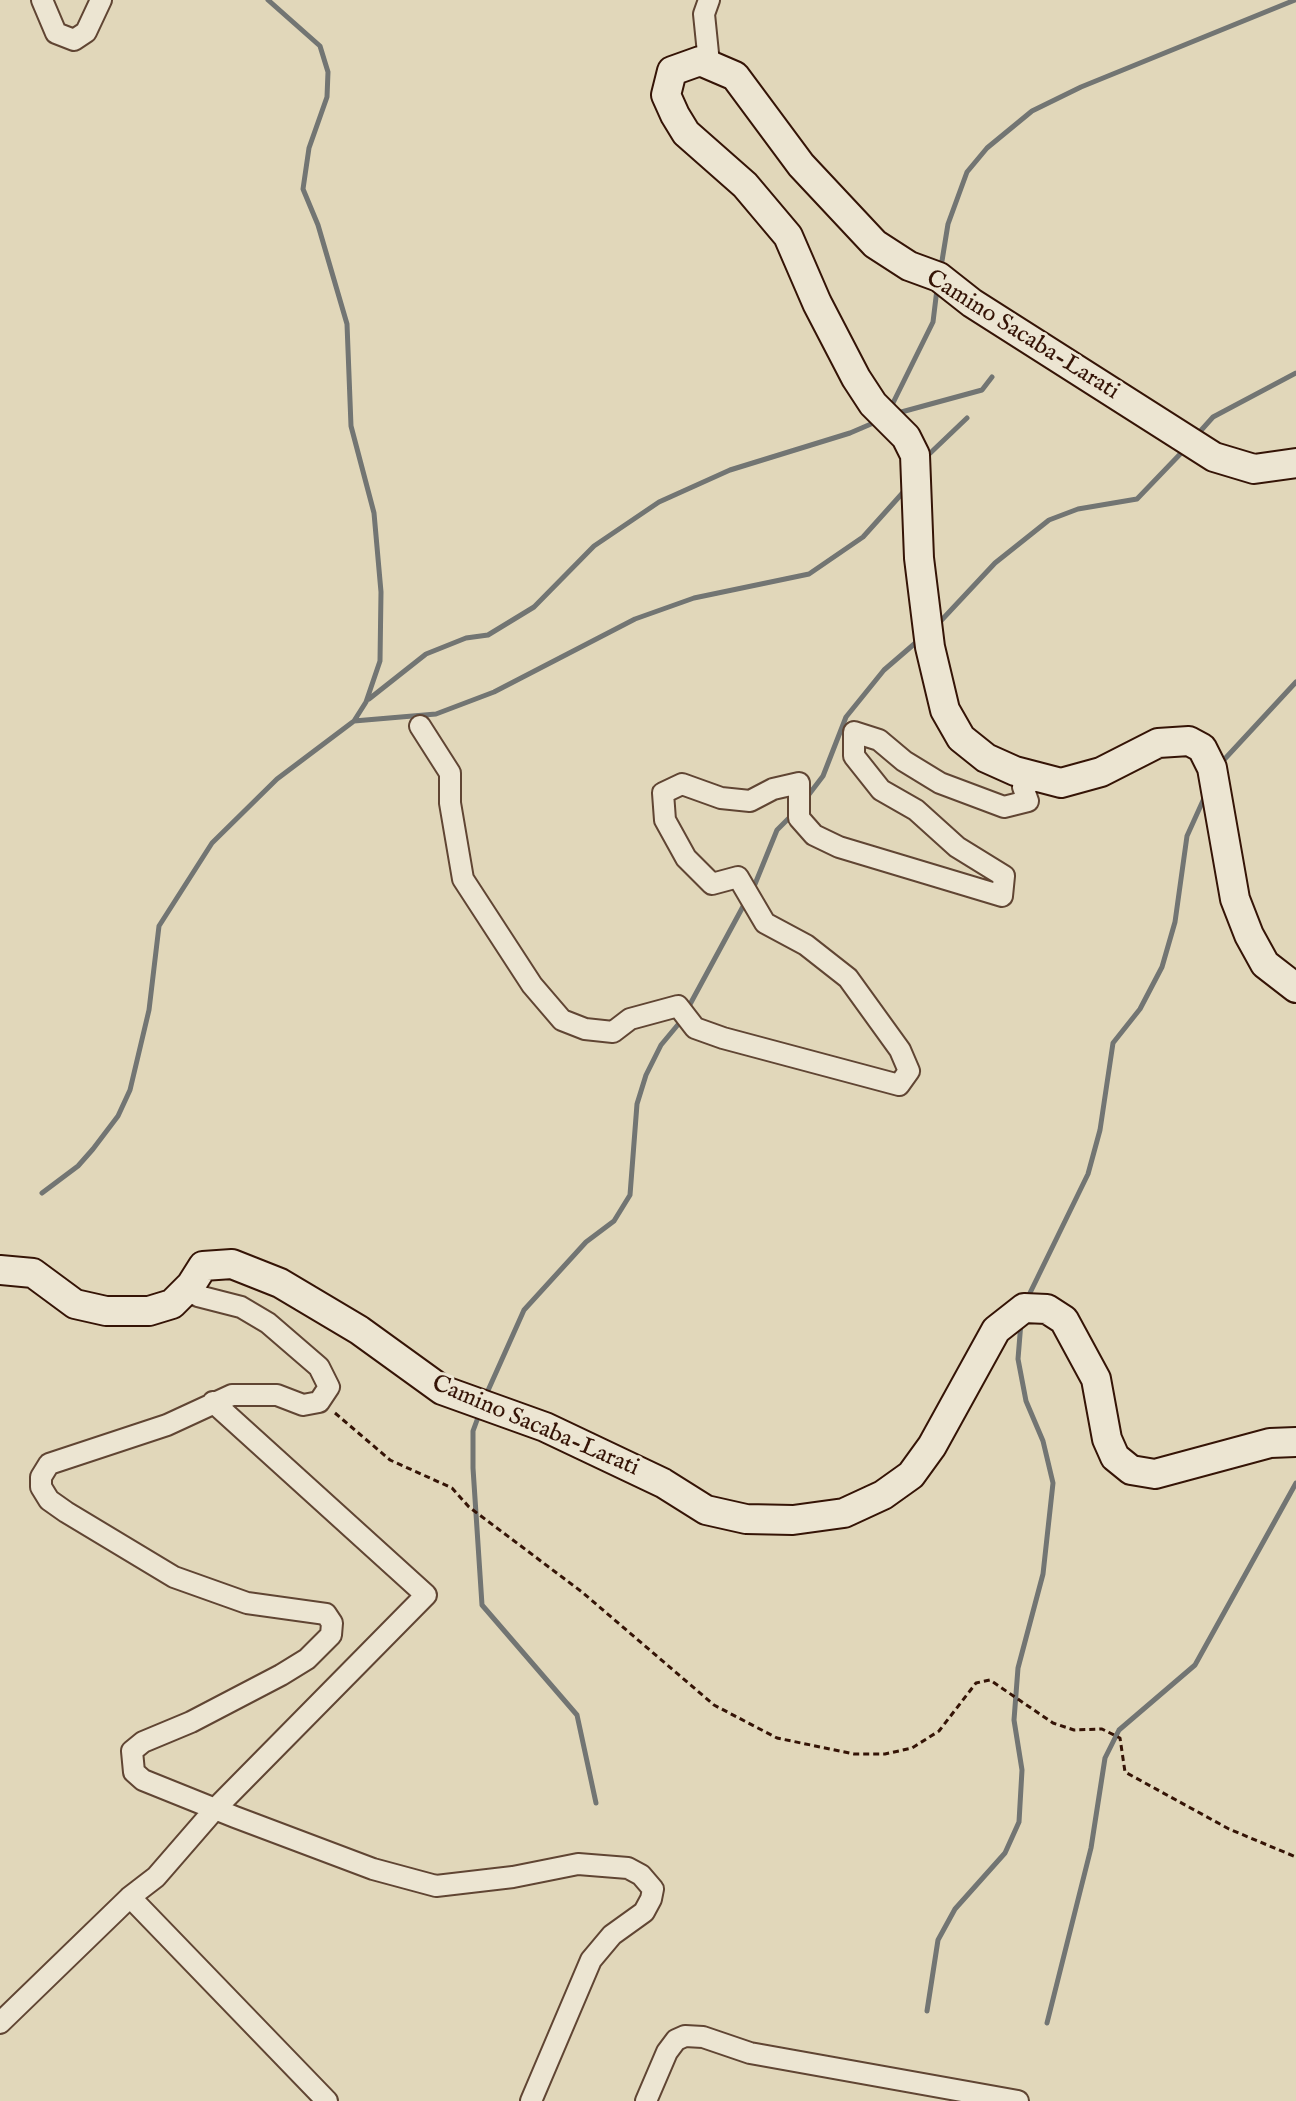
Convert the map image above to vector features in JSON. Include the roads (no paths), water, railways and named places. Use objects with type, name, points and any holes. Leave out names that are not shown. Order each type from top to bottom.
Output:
[{"type":"street","points":[[42,0],[56,33],[74,40],[86,32],[101,0]]},
{"type":"street","points":[[709,0],[704,14],[709,63],[700,61],[672,71],[666,95],[686,133],[745,185],[788,236],[817,303],[856,378],[873,404],[906,437],[915,455],[919,558],[930,647],[945,710],[961,738],[986,758],[1036,779],[1061,783],[1082,779],[1158,743],[1189,741],[1202,748],[1212,768],[1235,899],[1249,935],[1265,964],[1296,988]]},
{"type":"street","name":"Camino Sacaba-Larati","points":[[709,63],[735,76],[801,165],[875,244],[909,266],[939,277],[972,303],[1214,457],[1254,469],[1296,463]]},
{"type":"street","points":[[420,726],[450,773],[450,803],[463,879],[532,985],[562,1020],[585,1029],[613,1032],[630,1019],[678,1006],[695,1028],[899,1085],[909,1071],[900,1050],[848,978],[806,945],[765,923],[738,877],[712,884],[686,858],[665,820],[663,793],[682,784],[721,798],[750,801],[773,789],[799,783],[799,818],[814,835],[853,851],[1002,896],[1004,876],[957,847],[916,810],[881,790],[854,756],[854,732],[879,740],[904,761],[940,783],[1004,807],[1028,801],[1023,787],[1036,779]]},
{"type":"street","name":"Camino Sacaba-Larati","points":[[0,1270],[33,1273],[75,1304],[106,1311],[149,1311],[172,1304],[191,1285],[203,1266],[232,1264],[280,1283],[359,1330],[442,1390],[545,1427],[663,1483],[706,1510],[746,1519],[793,1520],[844,1513],[883,1495],[911,1475],[932,1446],[996,1330],[1024,1308],[1047,1309],[1064,1320],[1096,1379],[1107,1439],[1115,1457],[1131,1470],[1155,1474],[1270,1443],[1296,1442]]},
{"type":"street","points":[[191,1285],[198,1296],[241,1307],[268,1323],[319,1367],[329,1387],[319,1402],[303,1405],[277,1395],[232,1395],[167,1425],[49,1464],[41,1477],[41,1487],[49,1500],[66,1512],[174,1577],[247,1603],[312,1609],[326,1614],[332,1623],[326,1643],[307,1659],[191,1722],[143,1742],[132,1751],[134,1772],[143,1780],[373,1869],[436,1886],[513,1877],[578,1864],[628,1868],[641,1875],[653,1889],[651,1899],[644,1912],[612,1935],[591,1960],[531,2101]]},
{"type":"street","points":[[0,2023],[130,1897],[156,1877],[215,1809],[426,1595],[213,1402]]},
{"type":"street","points":[[130,1897],[327,2101]]},
{"type":"street","points":[[646,2101],[667,2052],[676,2040],[685,2036],[703,2037],[750,2053],[1018,2101]]},
{"type":"waterway","points":[[42,1193],[78,1166],[93,1149],[118,1116],[130,1090],[149,1010],[159,926],[212,843],[277,779],[354,721],[366,702],[380,661],[381,592],[374,513],[351,426],[347,324],[318,225],[303,189],[309,148],[327,97],[328,72],[320,46],[268,0]]},
{"type":"waterway","points":[[941,267],[948,224],[967,172],[987,148],[1032,111],[1081,87],[1295,0]]},
{"type":"waterway","points":[[890,409],[933,322],[937,289]]},
{"type":"waterway","points":[[1196,436],[1213,417],[1296,373]]},
{"type":"waterway","points":[[894,414],[982,390],[992,377]]},
{"type":"waterway","points":[[924,459],[967,418]]},
{"type":"waterway","points":[[369,699],[426,654],[466,638],[488,635],[534,607],[594,546],[659,502],[730,470],[850,433],[878,421]]},
{"type":"waterway","points":[[937,625],[995,563],[1049,520],[1078,509],[1137,499],[1185,449]]},
{"type":"waterway","points":[[354,721],[436,714],[494,692],[635,619],[694,598],[809,574],[863,537],[907,488]]},
{"type":"waterway","points":[[807,797],[823,776],[846,717],[884,670],[920,639]]},
{"type":"waterway","points":[[1221,763],[1296,682]]},
{"type":"waterway","points":[[1028,1297],[1088,1174],[1100,1130],[1113,1043],[1140,1009],[1162,967],[1175,922],[1187,836],[1206,794]]},
{"type":"waterway","points":[[753,889],[777,830],[793,814]]},
{"type":"waterway","points":[[688,1008],[746,901]]},
{"type":"waterway","points":[[486,1395],[524,1310],[586,1242],[614,1221],[630,1195],[637,1104],[646,1075],[661,1045],[681,1021]]},
{"type":"waterway","points":[[927,2011],[938,1940],[955,1909],[1005,1853],[1019,1822],[1022,1770],[1014,1720],[1018,1668],[1043,1574],[1053,1483],[1043,1441],[1026,1401],[1018,1359],[1021,1322]]},
{"type":"waterway","points":[[480,1412],[473,1431],[473,1468],[482,1605],[577,1715],[596,1803]]},
{"type":"waterway","points":[[1047,2023],[1091,1848],[1105,1758],[1119,1730],[1195,1665],[1296,1483]]}]
